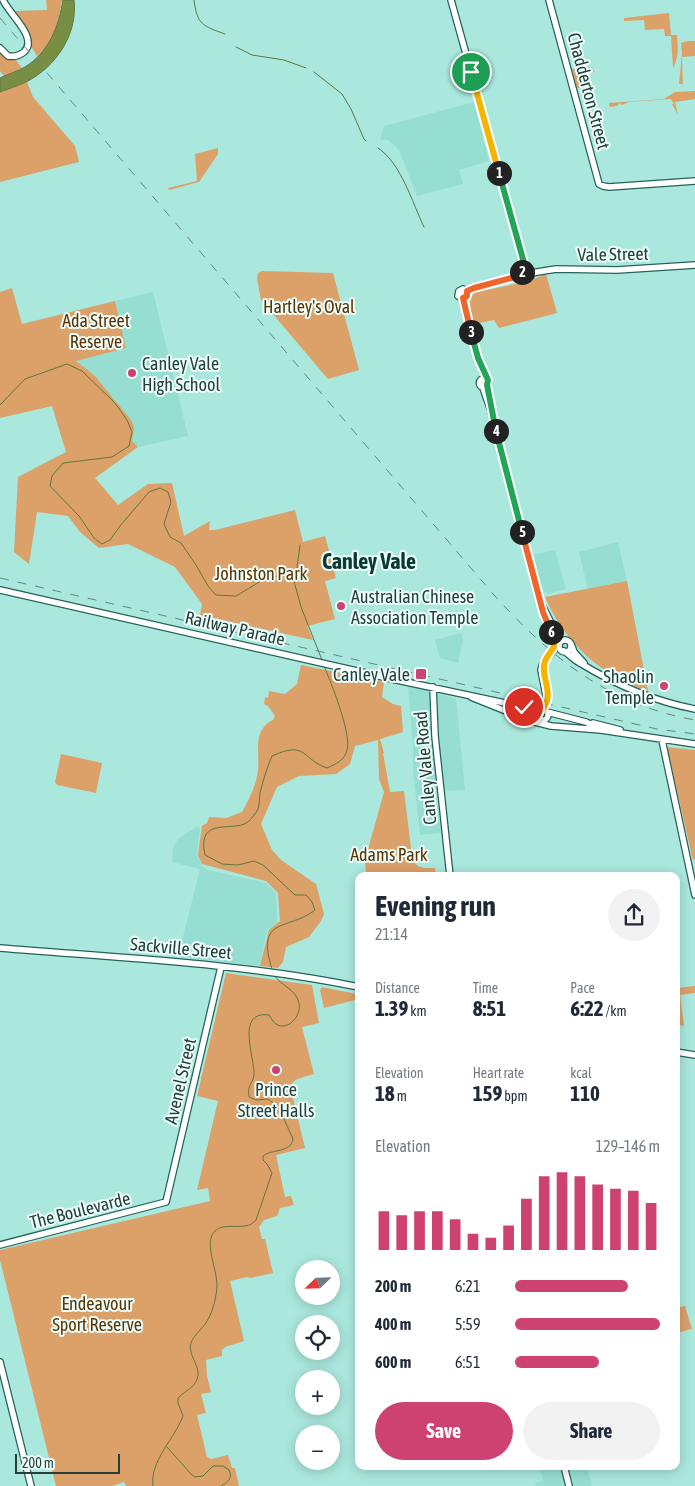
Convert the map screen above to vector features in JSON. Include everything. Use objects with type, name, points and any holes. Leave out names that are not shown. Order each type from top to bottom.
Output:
[{"type":"main road","points":[[0,48],[8,56],[16,56],[25,51],[28,41],[25,32],[8,10],[4,0]]},
{"type":"main road","points":[[451,0],[526,273]]},
{"type":"main road","name":"Chadderton Street","points":[[549,0],[598,181],[601,185],[605,187],[695,181]]},
{"type":"main road","name":"Vale Street","points":[[540,598],[492,405],[485,386],[488,380],[484,379],[477,362],[478,358],[463,298],[467,296],[467,291],[474,288],[526,273],[556,269],[617,270],[695,265]]},
{"type":"main road","name":"Railway Parade","points":[[0,590],[510,704]]},
{"type":"main road","points":[[540,598],[547,616],[556,631],[559,644]]},
{"type":"main road","points":[[540,598],[544,617],[554,638],[555,653]]},
{"type":"main road","points":[[556,631],[569,642],[576,654],[594,670]]},
{"type":"main road","points":[[544,711],[548,691],[545,668],[562,640],[569,642]]},
{"type":"main road","points":[[546,702],[541,668],[555,653],[569,650],[569,642]]},
{"type":"main road","points":[[555,653],[594,670],[626,688],[649,698],[695,709]]},
{"type":"main road","points":[[544,686],[546,676]]},
{"type":"main road","name":"Canley Vale Road","points":[[433,687],[435,736],[450,872]]},
{"type":"main road","points":[[466,695],[488,700],[508,712]]},
{"type":"main road","name":"Railway Parade","points":[[466,695],[480,702],[551,726],[601,730],[695,744]]},
{"type":"main road","points":[[480,702],[510,704],[544,711],[586,722],[601,730]]},
{"type":"main road","points":[[529,709],[542,719]]},
{"type":"main road","points":[[542,719],[538,714],[544,711]]},
{"type":"main road","points":[[542,719],[562,716]]},
{"type":"main road","name":"Railway Parade","points":[[586,722],[638,736]]},
{"type":"main road","points":[[662,740],[695,895]]},
{"type":"main road","name":"Sackville Street","points":[[0,948],[221,966],[355,986]]},
{"type":"main road","name":"Avenel Street","points":[[166,1202],[221,966]]},
{"type":"main road","points":[[680,1053],[695,1055]]},
{"type":"main road","name":"The Boulevarde","points":[[0,1245],[166,1202]]},
{"type":"main road","points":[[0,1362],[31,1486]]},
{"type":"main road","points":[[565,1470],[569,1486]]},
{"type":"shaded area","points":[[63,0],[74,0],[74,13],[72,25],[63,48],[47,68],[37,76],[0,92],[0,78],[25,67],[47,46],[56,29]]},
{"type":"shaded area","points":[[474,102],[489,161],[459,170],[463,184],[417,196],[399,150],[386,139],[380,140],[384,126]]},
{"type":"shaded area","name":"Canley Vale High School","points":[[153,292],[188,436],[138,447],[132,441],[133,434],[117,401],[76,360],[126,348],[115,301]]},
{"type":"shaded area","points":[[618,542],[627,581],[588,589],[579,552]]},
{"type":"shaded area","points":[[555,550],[566,589],[547,594],[543,590],[534,555]]},
{"type":"shaded area","points":[[461,633],[463,639],[458,663],[440,658],[435,640]]},
{"type":"shaded area","points":[[408,685],[456,699],[465,790],[436,791],[441,833],[420,835],[413,768]]},
{"type":"shaded area","points":[[196,827],[200,828],[197,854],[202,866],[208,870],[266,883],[276,893],[277,923],[267,930],[260,966],[178,957],[200,869],[172,862],[173,848],[178,839]]},
{"type":"shaded area","points":[[540,1470],[588,1470],[592,1486],[536,1486],[535,1483],[543,1481]]},
{"type":"green space","points":[[46,0],[62,0],[52,38],[37,56],[30,45],[29,32],[15,11],[47,10]]},
{"type":"green space","points":[[669,13],[671,35],[677,35],[678,48],[673,68],[671,36],[665,36],[664,29],[645,30],[644,20],[624,21],[624,18]]},
{"type":"green space","points":[[695,41],[695,56],[682,57],[683,84],[679,84],[681,43]]},
{"type":"green space","points":[[0,51],[15,59],[22,68],[4,76],[0,71]]},
{"type":"green space","points":[[592,67],[594,72],[585,73],[586,88],[577,88],[572,69]]},
{"type":"green space","points":[[27,82],[33,97],[75,146],[79,162],[0,182],[0,92]]},
{"type":"green space","points":[[695,91],[695,99],[675,102],[678,115],[671,99],[629,102],[622,105],[620,103],[617,106],[610,107],[609,103],[664,99],[675,92]]},
{"type":"green space","points":[[218,148],[218,154],[199,182],[169,190],[168,188],[197,181],[195,154]]},
{"type":"green space","name":"Hartley's Oval","points":[[262,271],[333,273],[359,370],[328,379],[261,300],[257,278],[258,273]]},
{"type":"green space","points":[[546,274],[557,313],[499,328],[494,320],[474,324],[470,304],[475,292],[526,282]]},
{"type":"green space","points":[[12,288],[22,324],[115,301],[126,348],[76,361],[95,376],[131,420],[134,427],[132,441],[138,447],[95,478],[118,505],[148,484],[172,483],[184,536],[210,521],[209,530],[215,530],[295,510],[303,542],[325,536],[336,578],[325,581],[335,619],[307,626],[313,640],[200,615],[202,604],[175,567],[128,544],[99,548],[80,532],[68,516],[37,512],[29,564],[14,552],[18,477],[66,452],[52,406],[0,418],[0,292]]},
{"type":"green space","points":[[627,581],[648,691],[631,685],[615,676],[586,656],[563,629],[545,597]]},
{"type":"green space","name":"Adams Park","points":[[301,665],[384,682],[382,697],[393,704],[401,706],[403,732],[380,739],[390,792],[404,791],[413,860],[422,867],[435,868],[436,872],[366,872],[365,860],[384,792],[379,779],[378,740],[355,746],[350,764],[336,774],[299,776],[277,787],[261,824],[272,850],[281,860],[316,884],[324,914],[309,937],[286,947],[283,962],[278,968],[260,966],[269,930],[280,921],[278,893],[266,881],[202,864],[198,855],[202,826],[207,823],[209,817],[226,818],[242,812],[252,792],[258,771],[258,742],[262,730],[275,716],[268,706],[264,704],[265,697],[268,698],[269,691],[285,694],[297,684]]},
{"type":"green space","points":[[667,747],[695,750],[695,859],[693,860]]},
{"type":"green space","points":[[61,754],[102,763],[96,793],[57,785],[55,782]]},
{"type":"green space","name":"Endeavour Sport Reserve","points":[[226,973],[312,985],[319,1023],[302,1027],[314,1074],[297,1079],[292,1083],[291,1090],[305,1148],[276,1155],[285,1197],[291,1196],[294,1205],[280,1208],[277,1216],[264,1220],[259,1227],[262,1239],[265,1239],[273,1273],[230,1281],[244,1341],[225,1347],[222,1350],[222,1356],[206,1360],[211,1392],[201,1394],[206,1413],[197,1415],[207,1457],[211,1459],[228,1455],[232,1468],[235,1468],[239,1486],[126,1486],[124,1482],[112,1486],[56,1486],[0,1260],[0,1250],[210,1201],[208,1188],[197,1190],[218,1101],[197,1096]]},
{"type":"green space","points":[[695,986],[695,993],[680,995],[680,988]]},
{"type":"green space","points":[[322,987],[355,994],[355,1000],[324,1008],[320,990]]},
{"type":"green space","points":[[680,995],[684,1026],[680,1025]]},
{"type":"green space","points":[[685,1306],[692,1329],[680,1332],[680,1307]]},
{"type":"waterway","points":[[194,0],[199,20],[211,29],[225,34]]},
{"type":"waterway","points":[[236,47],[252,55],[284,60],[306,68]]},
{"type":"waterway","points":[[314,72],[342,94],[366,141]]},
{"type":"waterway","points":[[378,148],[393,163],[399,173],[424,227]]},
{"type":"waterway","points":[[0,405],[25,379],[67,364],[82,371],[115,403],[127,420],[132,432],[129,446],[112,457],[63,463],[52,476],[50,486],[79,516],[94,538],[102,544],[110,540],[149,492],[160,488],[168,492],[171,502],[164,524],[170,537],[181,543],[208,586],[216,595],[236,596],[266,578],[283,575],[289,576],[294,581],[301,607],[322,660]]},
{"type":"waterway","points":[[297,568],[300,545]]},
{"type":"waterway","points":[[294,580],[297,571]]},
{"type":"waterway","points":[[272,969],[268,952],[268,940],[271,933],[277,927],[315,910],[312,902],[306,895],[295,895],[263,865],[254,861],[238,865],[222,864],[205,855],[204,842],[206,834],[212,830],[243,825],[253,817],[259,807],[261,788],[272,756],[298,750],[327,768],[342,759],[347,750],[347,733],[324,666]]},
{"type":"waterway","points":[[153,1486],[155,1468],[183,1416],[178,1398],[194,1385],[198,1378],[197,1368],[190,1348],[194,1337],[209,1317],[217,1288],[210,1246],[212,1235],[221,1227],[246,1226],[256,1220],[272,1173],[263,1160],[263,1156],[289,1147],[293,1139],[279,1108],[268,1099],[256,1100],[249,1097],[249,1087],[254,1075],[249,1037],[252,1020],[259,1015],[269,1015],[276,1024],[285,1026],[293,1021],[299,1008],[295,994],[274,975]]},
{"type":"waterway","points":[[167,1447],[195,1477],[203,1476],[213,1466],[223,1466],[229,1470],[229,1480],[221,1486]]},
{"type":"railway","points":[[0,18],[515,618],[537,639],[584,676],[635,703],[664,713],[695,720]]},
{"type":"railway","points":[[0,578],[657,729],[695,734]]},
{"type":"place","name":"Canley Vale High School","points":[[132,373]]},
{"type":"place","name":"Australian Chinese Association Temple","points":[[341,606]]},
{"type":"place","name":"Canley Vale","points":[[421,674]]},
{"type":"place","name":"Shaolin Temple","points":[[664,686]]},
{"type":"place","name":"Prince Street Halls","points":[[276,1070]]},
{"type":"district","name":"Canley Vale","points":[[369,561]]},
{"type":"route","points":[[471,72],[526,270],[522,272],[522,275],[467,291],[467,296],[463,298],[478,358],[488,380],[487,385],[492,411],[518,520],[544,617],[555,643],[552,653],[545,661],[548,691],[545,707],[537,711],[524,707]]},
{"type":"park label","name":"Ada Street Reserve","points":[[96,330]]},
{"type":"park label","name":"Johnston Park","points":[[261,573]]}]
